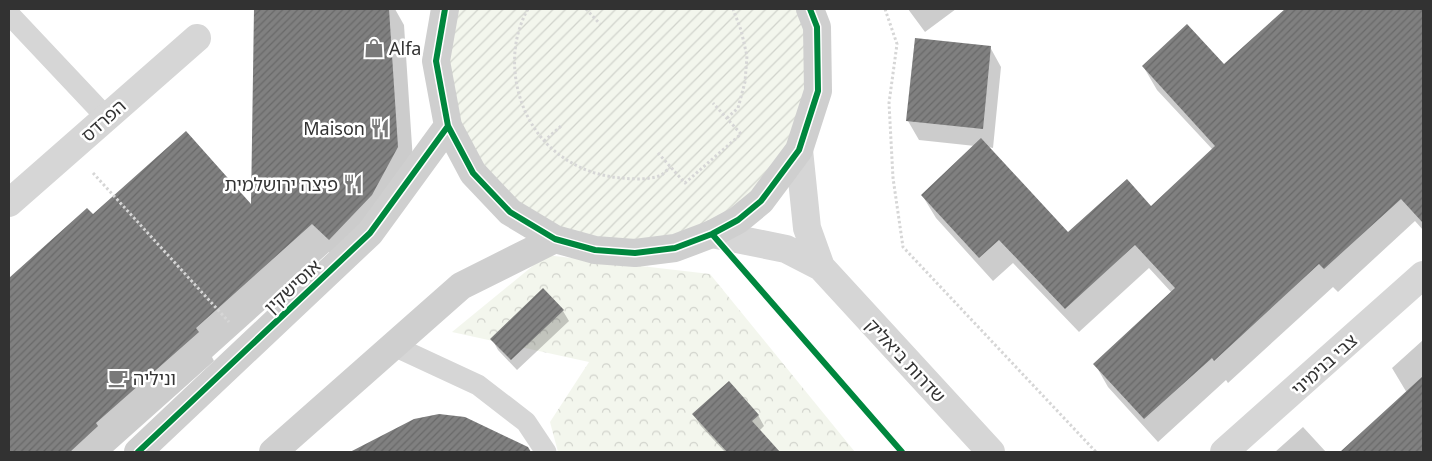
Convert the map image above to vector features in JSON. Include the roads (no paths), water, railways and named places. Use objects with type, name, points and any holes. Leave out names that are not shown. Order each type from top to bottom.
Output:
[{"type":"street","points":[[445,9],[436,61],[448,126],[473,173],[510,212],[555,239],[594,250],[635,253],[675,248],[712,234],[738,220],[762,201],[799,150],[818,90],[817,27],[810,9]]},
{"type":"street","name":"הפרדס","points":[[9,203],[197,38]]},
{"type":"street","name":"אוסישקין","points":[[138,452],[370,233],[448,126]]},
{"type":"street","name":"שדרות ביאליק","points":[[799,150],[807,228],[821,267]]},
{"type":"street","name":"שדרות ביאליק","points":[[712,234],[786,249],[821,267],[991,452]]},
{"type":"street","points":[[274,452],[461,286],[555,239]]},
{"type":"street","name":"צבי בנימיני","points":[[1224,452],[1423,275]]},
{"type":"lane","points":[[9,14],[106,117]]},
{"type":"lane","points":[[394,346],[478,385],[526,422],[546,452]]},
{"type":"place","name":"Alfa","points":[[374,48]]},
{"type":"place","name":"Maison","points":[[380,128]]},
{"type":"place","name":"פיצה ירושלמית","points":[[353,184]]},
{"type":"place","name":"וניליה","points":[[118,378]]}]
